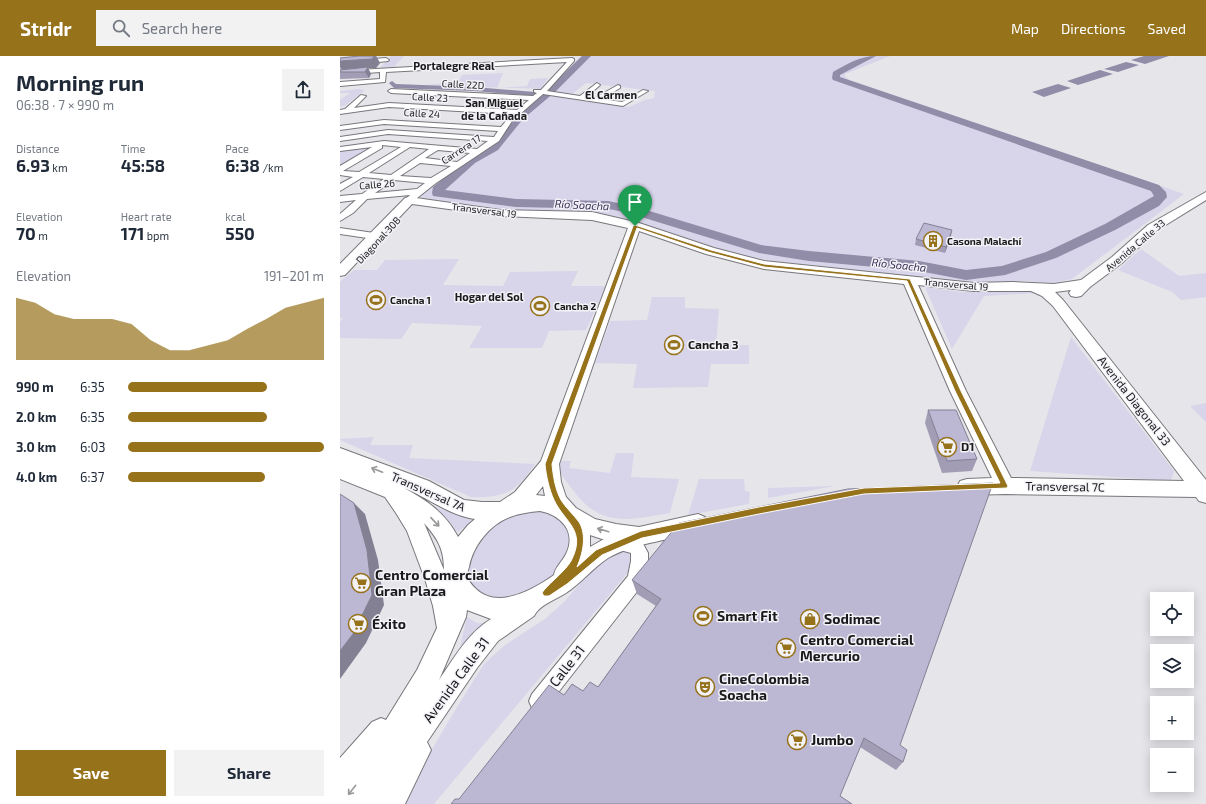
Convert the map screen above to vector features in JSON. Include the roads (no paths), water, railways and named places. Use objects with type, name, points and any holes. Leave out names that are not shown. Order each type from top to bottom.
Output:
[{"type":"main road","name":"Avenida Calle 33","points":[[1065,313],[1066,306],[1085,284],[1117,260],[1152,228],[1206,195]]},
{"type":"main road","name":"Transversal 19","points":[[413,198],[500,213],[592,216],[635,226],[710,251],[764,265],[974,287],[1054,288],[1085,284]]},
{"type":"main road","name":"Diagonal 30B","points":[[340,272],[413,198]]},
{"type":"main road","name":"Diagonal 30B","points":[[340,279],[413,198]]},
{"type":"main road","points":[[505,510],[522,498],[549,464],[635,226]]},
{"type":"main road","points":[[908,280],[958,391],[1005,486]]},
{"type":"main road","name":"Avenida Diagonal 33","points":[[1031,287],[1042,290],[1052,296],[1205,491]]},
{"type":"main road","name":"Transversal 7A","points":[[340,455],[422,487],[461,508],[482,511],[505,510],[527,504],[540,503],[552,505],[565,512]]},
{"type":"main road","name":"Avenida Calle 31","points":[[367,804],[411,743],[468,659],[490,633],[546,593],[574,564],[579,550],[580,536],[576,524],[565,512],[557,499],[550,475],[549,464]]},
{"type":"main road","name":"Transversal 7A","points":[[340,471],[415,503],[439,526],[455,556],[456,576]]},
{"type":"main road","name":"Transversal 7C","points":[[951,488],[1005,486],[1205,491]]},
{"type":"main road","points":[[340,778],[368,748],[443,642],[447,612],[444,598],[412,519],[404,506],[391,493]]},
{"type":"main road","name":"Avenida Calle 31","points":[[342,804],[395,730],[426,679],[454,617],[457,594],[456,576],[460,556],[466,542],[487,520],[505,510]]},
{"type":"main road","points":[[565,512],[588,525],[602,530],[623,534],[641,535]]},
{"type":"main road","points":[[456,576],[465,594],[473,602],[490,608],[509,609],[546,593],[564,582],[599,553],[619,543],[641,535],[717,520]]},
{"type":"main road","points":[[390,804],[453,680]]},
{"type":"street","points":[[340,73],[489,65],[493,56]]},
{"type":"street","points":[[355,63],[388,58]]},
{"type":"street","points":[[375,71],[388,58]]},
{"type":"street","name":"Carrera 17","points":[[413,198],[433,181],[496,139],[505,120],[518,112],[535,98],[547,92],[572,60],[489,65]]},
{"type":"street","points":[[340,84],[383,81],[383,71]]},
{"type":"street","points":[[582,97],[598,85]]},
{"type":"street","points":[[596,100],[618,87]]},
{"type":"street","points":[[530,90],[623,104],[645,91]]},
{"type":"street","points":[[414,123],[465,92]]},
{"type":"street","name":"Calle 22D","points":[[451,100],[390,94],[465,92],[535,98]]},
{"type":"street","points":[[348,111],[363,96]]},
{"type":"street","points":[[451,100],[526,105]]},
{"type":"street","name":"Calle 23","points":[[341,114],[348,111],[440,107],[518,112]]},
{"type":"street","points":[[384,144],[384,122],[387,109],[425,116],[451,116]]},
{"type":"street","name":"Calle 24","points":[[340,128],[384,122],[502,129]]},
{"type":"street","points":[[340,139],[384,133],[496,139]]},
{"type":"street","points":[[340,169],[384,144]]},
{"type":"street","points":[[340,149],[384,144],[410,144],[479,151]]},
{"type":"street","points":[[340,188],[410,144]]},
{"type":"street","points":[[340,218],[350,211],[364,196],[437,147]]},
{"type":"street","points":[[418,160],[458,164]]},
{"type":"street","points":[[340,173],[433,181]]},
{"type":"street","name":"Calle 26","points":[[340,199],[364,196],[413,198]]},
{"type":"street","points":[[340,231],[374,236]]},
{"type":"street","name":"Calle 31","points":[[528,716],[676,528]]},
{"type":"street","points":[[619,543],[635,545],[639,550],[641,561],[636,579]]},
{"type":"waterway","name":"Río Soacha","points":[[587,56],[552,90],[519,117],[494,148],[471,161],[438,190],[438,193],[516,203],[608,205],[628,209],[759,249],[809,256],[919,266],[966,275],[1005,270],[1051,255],[1110,227],[1154,203],[1161,197],[1160,192],[1155,188],[836,78],[836,74],[849,66],[872,56]]},
{"type":"waterway","points":[[392,83],[394,86],[474,89],[535,94]]},
{"type":"place","name":"Casona Malachí","points":[[933,241]]},
{"type":"place","name":"Cancha 1","points":[[376,300]]},
{"type":"place","name":"Cancha 2","points":[[540,306]]},
{"type":"place","name":"Cancha 3","points":[[674,345]]},
{"type":"place","name":"D1","points":[[947,447]]},
{"type":"place","name":"Centro Comercial Gran Plaza","points":[[361,583]]},
{"type":"place","name":"Smart Fit","points":[[703,616]]},
{"type":"place","name":"Sodimac","points":[[810,619]]},
{"type":"place","name":"Éxito","points":[[358,624]]},
{"type":"place","name":"Centro Comercial Mercurio","points":[[786,648]]},
{"type":"place","name":"CineColombia Soacha","points":[[705,687]]},
{"type":"place","name":"Jumbo","points":[[797,740]]},
{"type":"district","name":"Portalegre Real","points":[[454,66]]},
{"type":"district","name":"El Carmen","points":[[611,95]]},
{"type":"district","name":"San Miguel de la Cañada","points":[[494,109]]},
{"type":"district","name":"Hogar del Sol","points":[[489,297]]}]
